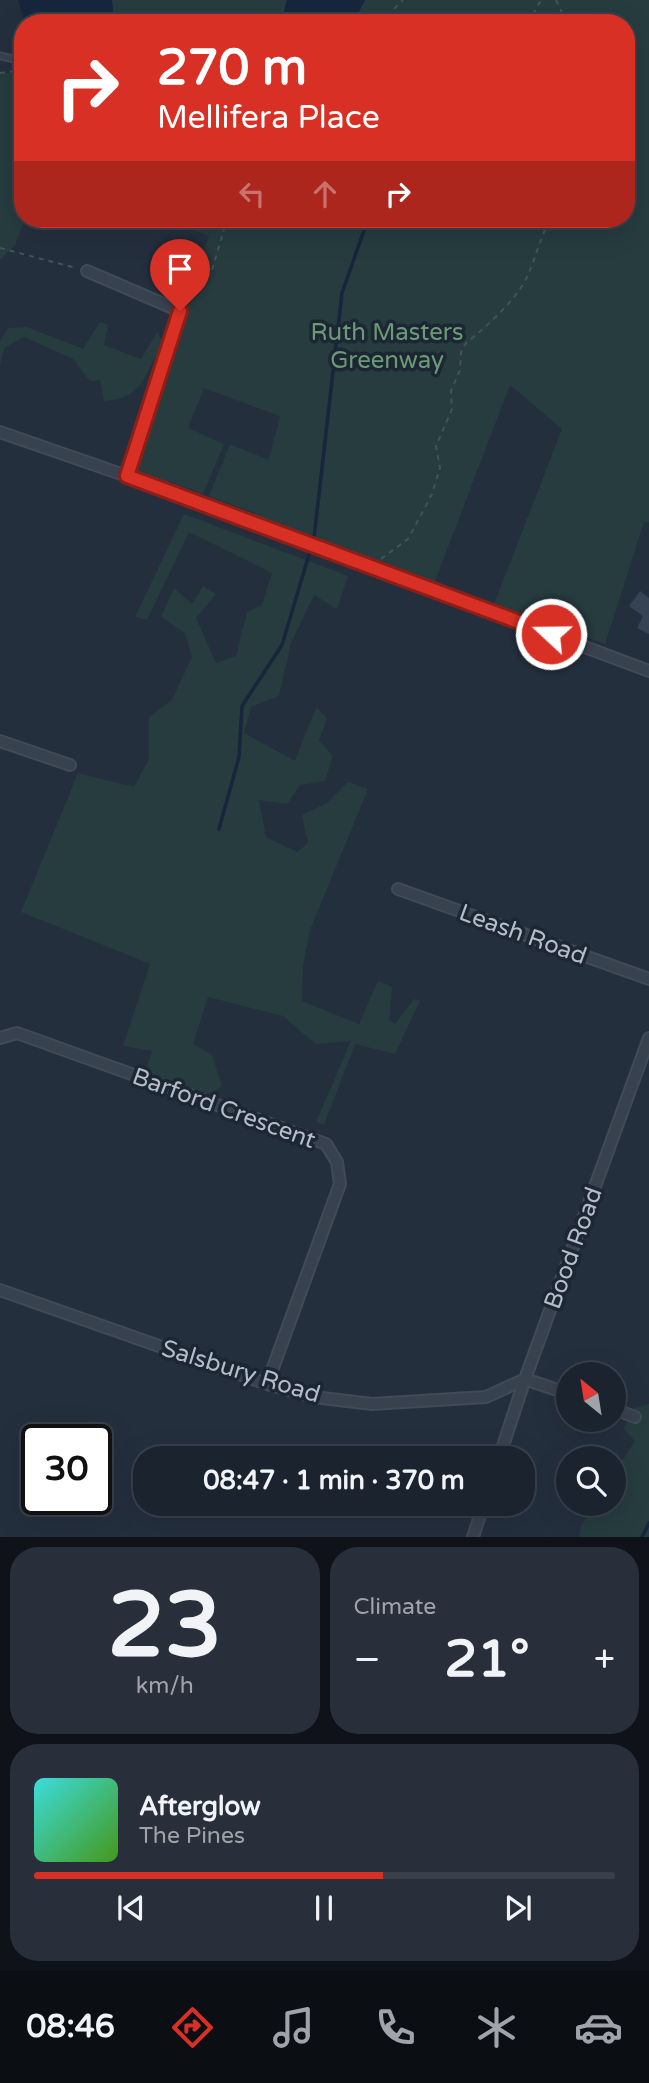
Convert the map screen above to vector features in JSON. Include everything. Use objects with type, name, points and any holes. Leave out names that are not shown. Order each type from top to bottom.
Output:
[{"type":"street","points":[[87,271],[180,311],[127,476]]},
{"type":"street","points":[[0,432],[127,476],[649,671]]},
{"type":"street","points":[[0,741],[70,765]]},
{"type":"street","name":"Leash Road","points":[[398,890],[649,979]]},
{"type":"street","name":"Barford Crescent","points":[[0,1038],[17,1033],[326,1144],[337,1162],[340,1184],[267,1384]]},
{"type":"street","name":"Bood Road","points":[[503,1446],[649,1040]]},
{"type":"street","name":"Salsbury Road","points":[[0,1290],[267,1384],[314,1397],[372,1404],[486,1397],[525,1379]]},
{"type":"street","points":[[525,1379],[556,1390]]},
{"type":"street","points":[[626,1414],[635,1417]]},
{"type":"street","points":[[473,1537],[480,1516]]},
{"type":"path","points":[[389,14],[403,0]]},
{"type":"path","points":[[180,311],[212,270],[224,228]]},
{"type":"path","points":[[374,568],[408,539],[432,494],[440,468],[436,446],[452,409],[451,391],[460,370],[461,352],[466,343],[514,296],[524,282],[545,228]]},
{"type":"path","points":[[0,248],[87,271]]},
{"type":"green space","points":[[112,0],[287,0],[283,14],[113,14]]},
{"type":"green space","name":"Ruth Masters Greenway","points":[[365,0],[649,0],[649,522],[644,522],[605,644],[494,604],[562,429],[510,385],[432,589],[253,523],[255,513],[209,496],[230,444],[269,460],[280,416],[204,388],[188,428],[224,444],[203,494],[168,481],[164,490],[127,476],[180,311],[209,236],[188,228],[635,228],[635,14],[358,14]]},
{"type":"green space","points":[[0,73],[14,73],[14,228],[22,228],[15,245],[0,260]]},
{"type":"green space","points":[[100,322],[108,325],[104,345],[141,359],[157,332],[163,343],[141,383],[127,395],[104,401],[100,380],[90,381],[73,359],[24,337],[4,348],[0,366],[0,341],[8,328],[27,327],[83,349]]},
{"type":"green space","points":[[184,514],[348,576],[337,609],[314,595],[291,643],[279,696],[251,707],[244,733],[295,761],[316,707],[327,718],[319,740],[333,756],[325,781],[300,785],[287,804],[259,800],[266,837],[297,852],[308,843],[302,815],[327,803],[348,782],[368,789],[310,930],[303,965],[302,1001],[359,1024],[378,981],[392,987],[389,1020],[395,1024],[414,999],[420,1001],[395,1054],[355,1044],[324,1125],[316,1122],[351,1041],[316,1044],[283,1016],[208,997],[193,1044],[212,1055],[222,1086],[208,1098],[145,1072],[152,1051],[123,1046],[150,964],[21,912],[78,773],[134,787],[149,759],[149,717],[172,700],[192,657],[185,633],[161,617],[174,588],[192,604],[203,586],[216,594],[196,618],[216,663],[236,656],[247,612],[262,605],[272,573],[189,532],[147,620],[135,617]]},
{"type":"green space","points":[[649,1404],[649,1537],[579,1537],[587,1516],[626,1516],[626,1455],[635,1441],[626,1431],[626,1424],[632,1409]]},
{"type":"water","points":[[18,0],[112,0],[113,14],[22,14]]},
{"type":"water","points":[[287,0],[365,0],[358,14],[283,14]]},
{"type":"building","points":[[640,591],[649,598],[649,634],[637,628],[643,616],[629,606]]},
{"type":"waterway","points":[[219,829],[239,757],[242,706],[282,645],[314,538],[342,293],[365,228]]},
{"type":"waterway","points":[[642,1537],[649,1523]]},
{"type":"route","points":[[180,311],[127,476],[551,634]]}]
